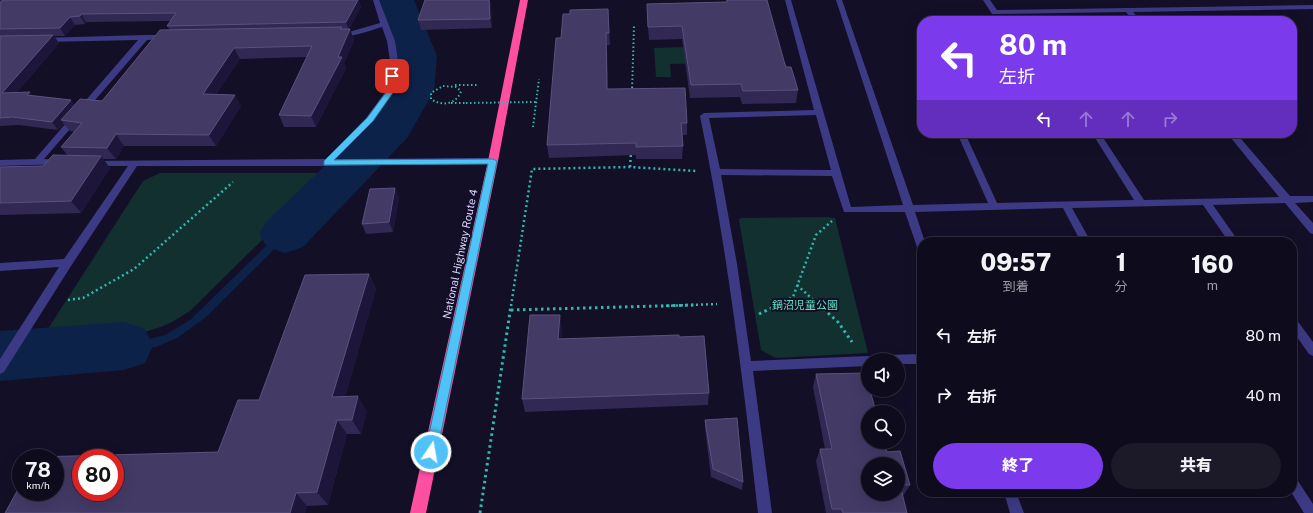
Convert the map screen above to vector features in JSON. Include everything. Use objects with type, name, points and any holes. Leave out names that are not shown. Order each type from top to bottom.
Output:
[{"type":"highway","name":"National Highway Route 4","points":[[418,513],[493,161],[524,0]]},
{"type":"street","points":[[327,163],[370,119],[390,91],[394,61],[391,41],[376,0]]},
{"type":"street","points":[[788,0],[847,210],[1313,199]]},
{"type":"street","points":[[839,0],[918,237]]},
{"type":"street","points":[[986,0],[995,12],[1313,7]]},
{"type":"street","points":[[1127,9],[1133,16]]},
{"type":"street","points":[[333,34],[348,34],[384,24]]},
{"type":"street","points":[[37,162],[145,37]]},
{"type":"street","points":[[38,40],[177,37]]},
{"type":"street","points":[[765,513],[740,311],[717,172],[704,116],[819,112]]},
{"type":"street","points":[[963,138],[994,207]]},
{"type":"street","points":[[1099,138],[1141,203]]},
{"type":"street","points":[[1235,138],[1313,230]]},
{"type":"street","points":[[82,163],[134,164],[493,161]]},
{"type":"street","points":[[0,163],[67,163]]},
{"type":"street","points":[[0,369],[67,263],[134,164]]},
{"type":"street","points":[[717,172],[836,173]]},
{"type":"street","points":[[1206,202],[1230,237]]},
{"type":"street","points":[[1066,205],[1083,237]]},
{"type":"street","points":[[0,267],[67,263]]},
{"type":"street","points":[[1297,329],[1313,351]]},
{"type":"street","points":[[905,359],[917,359]]},
{"type":"street","points":[[746,366],[861,360]]},
{"type":"street","points":[[1297,490],[1311,513]]},
{"type":"street","points":[[1012,497],[1018,513]]},
{"type":"path","points":[[632,97],[634,26]]},
{"type":"path","points":[[533,127],[539,79]]},
{"type":"path","points":[[479,85],[448,86],[434,90],[430,96],[434,102],[448,103],[536,102]]},
{"type":"path","points":[[448,86],[456,87],[461,91],[461,94],[457,100],[448,103]]},
{"type":"path","points":[[630,167],[631,152]]},
{"type":"path","points":[[43,302],[83,298],[134,269],[230,185],[240,175],[244,163]]},
{"type":"path","points":[[480,513],[512,310],[532,169],[630,167],[717,172]]},
{"type":"path","points":[[512,310],[726,304],[740,311],[756,315],[793,297],[816,235],[835,218],[847,210]]},
{"type":"path","points":[[797,284],[838,322],[854,344]]},
{"type":"green space","points":[[684,47],[703,63],[670,64],[671,77],[656,77],[654,48]]},
{"type":"green space","points":[[160,173],[330,173],[191,310],[173,321],[156,329],[143,332],[44,335],[143,181]]},
{"type":"green space","name":"鍋沼児童公園","points":[[741,218],[835,218],[868,353],[775,358],[761,350],[739,220]]},
{"type":"water","points":[[393,0],[399,0],[416,42],[420,67],[418,79],[409,102],[395,122],[379,140],[373,139],[395,113],[401,103],[406,94],[413,72],[413,61],[410,46]]},
{"type":"water","points":[[333,181],[341,183],[205,318],[177,338],[156,347],[138,350],[48,357],[52,349],[145,340],[165,335],[190,320]]},
{"type":"building","points":[[3,0],[358,0],[346,22],[167,26],[176,13],[81,14],[80,16],[70,17],[60,28],[0,29],[0,3]]},
{"type":"building","points":[[425,0],[489,0],[490,19],[418,20]]},
{"type":"building","points":[[727,0],[767,0],[786,67],[791,67],[798,90],[743,91],[741,84],[691,85],[682,26],[648,27],[647,4],[727,2]]},
{"type":"building","points":[[608,9],[609,33],[606,33],[607,89],[685,88],[687,123],[681,123],[683,146],[636,147],[636,143],[547,145],[556,38],[561,38],[563,14],[570,14],[570,10]]},
{"type":"building","points":[[342,27],[340,29],[350,29],[338,57],[342,57],[311,116],[279,115],[312,46],[234,48],[203,94],[235,95],[209,135],[116,134],[107,148],[61,147],[82,123],[61,120],[80,99],[102,101],[160,30]]},
{"type":"building","points":[[53,35],[2,93],[30,92],[27,95],[71,100],[52,122],[12,117],[0,118],[0,36]]},
{"type":"building","points":[[53,155],[101,156],[71,201],[0,203],[0,167],[43,166]]},
{"type":"building","points":[[395,188],[389,222],[362,224],[370,189]]},
{"type":"building","points":[[369,274],[332,397],[358,396],[352,420],[337,420],[317,492],[296,493],[290,513],[5,513],[12,500],[64,501],[64,456],[72,456],[72,501],[124,501],[124,455],[218,452],[238,400],[259,400],[305,275]]},
{"type":"building","points":[[530,315],[560,315],[558,339],[679,335],[679,337],[704,336],[709,393],[522,399]]},
{"type":"building","points":[[861,373],[861,397],[872,397],[874,405],[861,405],[861,449],[886,449],[887,452],[900,451],[902,457],[861,457],[861,501],[904,501],[907,513],[843,513],[842,509],[832,509],[820,449],[832,449],[816,374]]},
{"type":"building","points":[[737,418],[743,482],[713,469],[705,420]]},
{"type":"building","points":[[905,468],[910,485],[905,485]]},
{"type":"waterway","points":[[285,234],[391,128],[413,91],[417,56],[396,0]]},
{"type":"waterway","points":[[0,356],[124,346]]},
{"type":"route","points":[[392,76],[390,91],[370,119],[327,163],[493,161],[431,452]]}]
